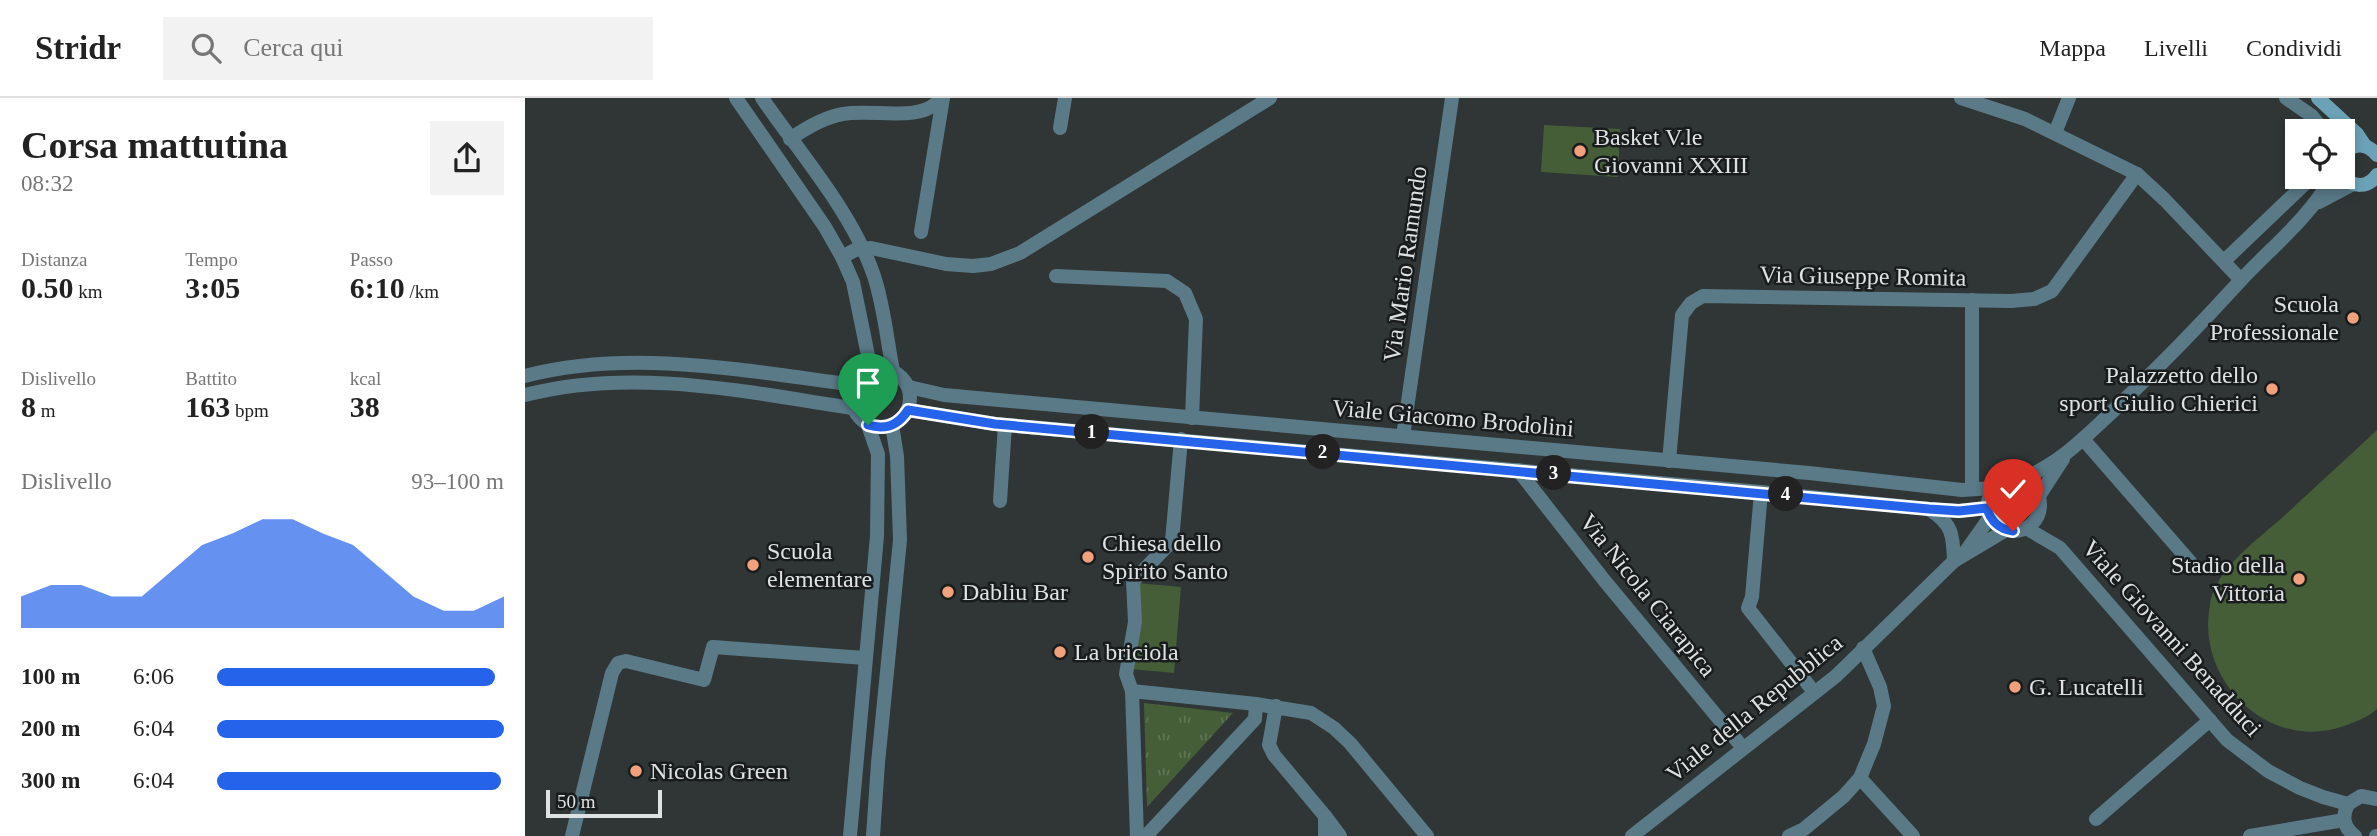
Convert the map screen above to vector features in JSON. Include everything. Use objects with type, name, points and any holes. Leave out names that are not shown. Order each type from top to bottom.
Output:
[{"type":"main road","points":[[2321,101],[2331,119]]},
{"type":"main road","points":[[2321,101],[2377,155]]},
{"type":"main road","points":[[2355,146],[2365,146]]},
{"type":"main road","points":[[2355,182],[2364,185],[2376,178]]},
{"type":"street","points":[[736,98],[825,227],[842,257],[853,282],[871,370]]},
{"type":"street","points":[[762,98],[844,214],[863,249],[874,277],[893,371]]},
{"type":"street","points":[[790,139],[820,121],[843,114],[864,111],[923,112],[942,98]]},
{"type":"street","points":[[921,232],[942,98]]},
{"type":"street","points":[[1060,128],[1065,98]]},
{"type":"street","points":[[842,257],[855,250],[871,248],[946,264],[991,264],[1020,253],[1270,98]]},
{"type":"street","name":"Via Mario Ramundo","points":[[1403,436],[1452,98]]},
{"type":"street","points":[[1961,98],[2025,119],[2137,174],[2241,280]]},
{"type":"street","points":[[2055,133],[2069,98]]},
{"type":"street","points":[[2286,98],[2314,119]]},
{"type":"street","name":"Via Giuseppe Romita","points":[[1669,461],[1682,315],[1691,303],[1703,296],[2034,299],[2052,291],[2137,174]]},
{"type":"street","points":[[2224,261],[2299,189]]},
{"type":"street","points":[[2317,203],[2325,189]]},
{"type":"street","points":[[2020,479],[2035,488],[2039,496],[2039,511],[2037,518],[2026,528],[2006,530],[1989,512],[1987,501],[1993,488],[2005,480],[2034,474],[2083,439],[2204,322],[2317,203],[2336,189]]},
{"type":"street","points":[[1056,276],[1167,281],[1185,293],[1196,318],[1192,418]]},
{"type":"street","points":[[1972,300],[1972,489]]},
{"type":"street","points":[[525,376],[610,364],[663,363],[725,368],[854,385]]},
{"type":"street","points":[[724,388],[725,368]]},
{"type":"street","points":[[871,370],[893,371],[909,387],[911,395],[908,410],[893,425],[884,428],[868,425],[856,415],[853,408],[851,400],[854,385],[871,370]]},
{"type":"street","points":[[525,395],[610,383],[664,382],[724,388],[853,408]]},
{"type":"street","name":"Viale Giacomo Brodolini","points":[[909,387],[944,395],[1972,489],[1993,488]]},
{"type":"street","name":"Viale Giacomo Brodolini","points":[[908,410],[943,418],[1005,425],[1929,509],[1989,512]]},
{"type":"street","points":[[850,836],[877,536],[877,454],[868,425]]},
{"type":"street","points":[[873,836],[900,540],[897,456],[893,425]]},
{"type":"street","points":[[1000,501],[1005,425]]},
{"type":"street","points":[[1137,836],[1132,691],[1126,674],[1135,622],[1133,581],[1172,541],[1181,439]]},
{"type":"street","points":[[2083,439],[2192,564]]},
{"type":"street","points":[[2039,496],[2068,452]]},
{"type":"street","name":"Via Nicola Ciarapica","points":[[1518,470],[1604,580],[1743,748]]},
{"type":"street","points":[[1761,492],[1752,597],[1748,608],[1814,692]]},
{"type":"street","points":[[1929,509],[1943,517],[1951,531],[1959,558]]},
{"type":"street","points":[[2039,511],[2060,548]]},
{"type":"street","name":"Viale della Repubblica","points":[[1959,558],[1989,512]]},
{"type":"street","name":"Viale Giovanni Benadduci","points":[[2026,528],[2060,548],[2227,740],[2268,771],[2322,797],[2349,824]]},
{"type":"street","name":"Viale della Repubblica","points":[[1632,836],[1836,676],[1959,558],[2006,530]]},
{"type":"street","points":[[572,836],[612,673],[618,663],[630,662],[704,680],[713,647],[865,657]]},
{"type":"street","points":[[1789,836],[1804,829],[1824,813],[1860,778],[1874,744],[1884,706],[1880,687],[1863,648]]},
{"type":"street","points":[[1132,691],[1276,706],[1311,713],[1334,728],[1350,743],[1427,836]]},
{"type":"street","points":[[1146,836],[1255,719],[1256,704]]},
{"type":"street","points":[[1276,706],[1269,744],[1274,755],[1340,836]]},
{"type":"street","points":[[859,719],[883,723]]},
{"type":"street","points":[[2096,819],[2210,720]]},
{"type":"street","points":[[1860,778],[1913,836]]},
{"type":"street","points":[[2250,836],[2349,824],[2354,798],[2374,794]]},
{"type":"street","points":[[1325,816],[1325,836]]},
{"type":"green space","name":"Basket V.le Giovanni XXIII","points":[[1544,125],[1620,129],[1618,177],[1541,172]]},
{"type":"green space","name":"Stadio della Vittoria","points":[[2377,430],[2377,709],[2344,726],[2317,732],[2291,729],[2267,721],[2246,706],[2228,687],[2216,664],[2209,638],[2211,597],[2233,562]]},
{"type":"green space","points":[[1138,583],[1181,587],[1174,673],[1131,669]]},
{"type":"green space","points":[[1144,703],[1233,713],[1147,807]]},
{"type":"place","name":"Basket V.le Giovanni XXIII","points":[[1580,151]]},
{"type":"place","name":"Scuola Professionale","points":[[2353,318]]},
{"type":"place","name":"Palazzetto dello sport Giulio Chierici","points":[[2272,389]]},
{"type":"place","name":"Chiesa dello Spirito Santo","points":[[1088,557]]},
{"type":"place","name":"Scuola elementare","points":[[753,565]]},
{"type":"place","name":"Stadio della Vittoria","points":[[2299,579]]},
{"type":"place","name":"Dabliu Bar","points":[[948,592]]},
{"type":"place","name":"La briciola","points":[[1060,652]]},
{"type":"place","name":"G. Lucatelli","points":[[2015,687]]},
{"type":"place","name":"Nicolas Green","points":[[636,771]]},
{"type":"route","points":[[868,425],[884,428],[893,425],[899,422],[908,410],[943,418],[995,424],[1929,509],[1959,511],[1987,508],[1994,523],[2013,531]]}]
